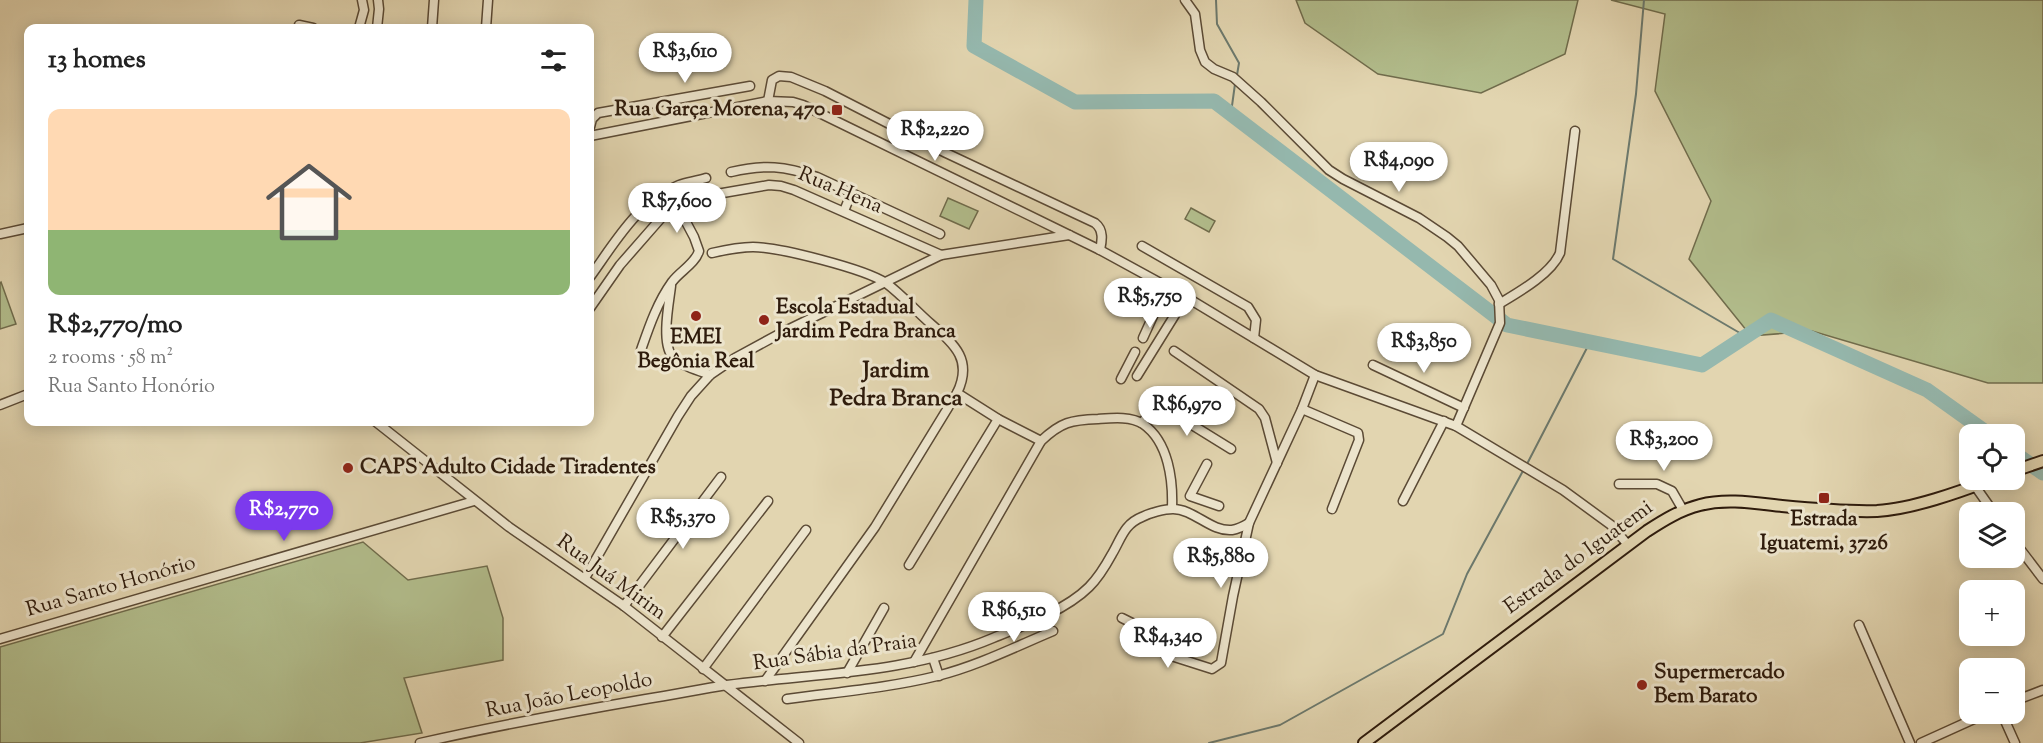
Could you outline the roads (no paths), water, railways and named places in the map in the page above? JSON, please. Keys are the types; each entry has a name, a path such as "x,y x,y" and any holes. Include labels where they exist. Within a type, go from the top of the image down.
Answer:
{"main road":[{"path":"2025,467 2043,460"},
{"name":"Estrada do Iguatemi","path":"1364,743 1628,544 1666,518 1683,510 1702,504 1731,501 1828,510 1879,511 1902,508 1962,490"}],"street":[{"path":"360,24 363,10 362,0"},
{"path":"377,24 378,0"},
{"path":"432,24 434,0"},
{"path":"486,24 488,0"},
{"path":"1185,0 1195,14 1200,50 1205,62 1214,69 1233,77 1329,170 1419,218 1447,237 1458,246 1491,285 1500,303 1500,323 1456,426"},
{"path":"768,101 772,80 779,76 801,80 946,153 1095,223 1101,230 1101,250"},
{"path":"594,117 598,113 750,86"},
{"path":"594,135 768,101 793,102 821,113 1101,250 1186,297 1315,375 1456,426 1563,490 1611,525 1628,544"},
{"path":"1500,303 1533,281 1556,261 1560,253 1575,131"},
{"path":"730,172 749,167 783,167 817,177 940,234"},
{"path":"594,271 632,219 657,198 669,190 706,178"},
{"name":"Rua Hena","path":"594,302 620,265 662,218 678,208 717,194 769,184 794,190 941,255"},
{"path":"641,351 651,321 672,282 698,255 698,247 669,190"},
{"path":"844,211 851,194"},
{"path":"0,234 24,229"},
{"path":"585,578 678,416 691,396 710,375 735,358 781,333 941,255 1070,235"},
{"path":"1142,246 1248,307 1256,320 1254,338"},
{"path":"712,253 741,247 772,249 828,261 885,282 954,346 964,367 963,381 957,393 875,527 765,681"},
{"path":"672,282 668,348 678,362 710,375"},
{"path":"1137,376 1186,297"},
{"path":"1143,338 1158,305"},
{"path":"1148,325 1163,333"},
{"path":"1174,351 1259,409 1265,418 1277,464"},
{"path":"1121,379 1133,356 1143,366"},
{"path":"1373,365 1464,408"},
{"path":"1122,618 1132,623 1165,654 1212,669 1221,663 1249,523 1302,409 1315,375"},
{"path":"957,393 998,419 1041,441"},
{"path":"0,405 24,396"},
{"path":"1142,423 1153,409 1168,410 1231,449"},
{"path":"1302,409 1359,435 1332,509"},
{"path":"915,662 1041,441 1053,429 1073,420 1114,417 1142,423 1160,445 1166,460 1173,490 1172,508 1193,514 1212,525 1227,530 1249,523"},
{"path":"909,565 998,419"},
{"path":"1403,501 1444,421"},
{"name":"Rua Juá Mirim","path":"381,426 474,501 525,539 624,606 799,743"},
{"path":"1190,496 1207,464"},
{"path":"624,606 721,477"},
{"path":"1619,484 1657,484 1672,491 1683,510"},
{"path":"1173,490 1219,506"},
{"name":"Rua Santo Honório","path":"0,639 474,501"},
{"path":"662,637 768,501"},
{"name":"Rua Sábia da Praia","path":"725,685 847,673 915,662 992,639 1063,606 1088,588 1104,567 1129,524 1142,517 1172,508"},
{"path":"703,669 806,530"},
{"path":"2025,555 2043,579"},
{"path":"847,673 884,608"},
{"path":"1859,625 1910,743"},
{"path":"787,699 939,676 1053,631"},
{"path":"933,658 939,676"},
{"name":"Rua João Leopoldo","path":"420,743 604,706 725,685"},
{"path":"2025,697 2043,690"},
{"path":"1921,743 1963,724"},
{"path":"2006,724 2015,743"}],"waterway":[{"path":"976,0 974,46 1075,102 1214,101 1507,325 1702,365 1771,320 1927,390 1975,424"},
{"path":"1216,0 1217,24 1239,63 1237,75"},
{"path":"1644,0 1636,94 1613,259 1745,336"},
{"path":"1231,113 1235,84"},
{"path":"1527,464 1590,342"},
{"path":"2025,461 2043,473"},
{"path":"1209,743 1280,725 1443,634 1467,574 1524,469"}],"place":[{"name":"Rua Garça Morena, 470","path":"837,110"},
{"name":"EMEI Begônia Real","path":"696,316"},
{"name":"Escola Estadual Jardim Pedra Branca","path":"764,320"},
{"name":"CAPS Adulto Cidade Tiradentes","path":"348,468"},
{"name":"Estrada Iguatemi, 3726","path":"1824,498"},
{"name":"Supermercado Bem Barato","path":"1642,685"}],"district":[{"name":"Jardim Pedra Branca","path":"896,385"}]}
